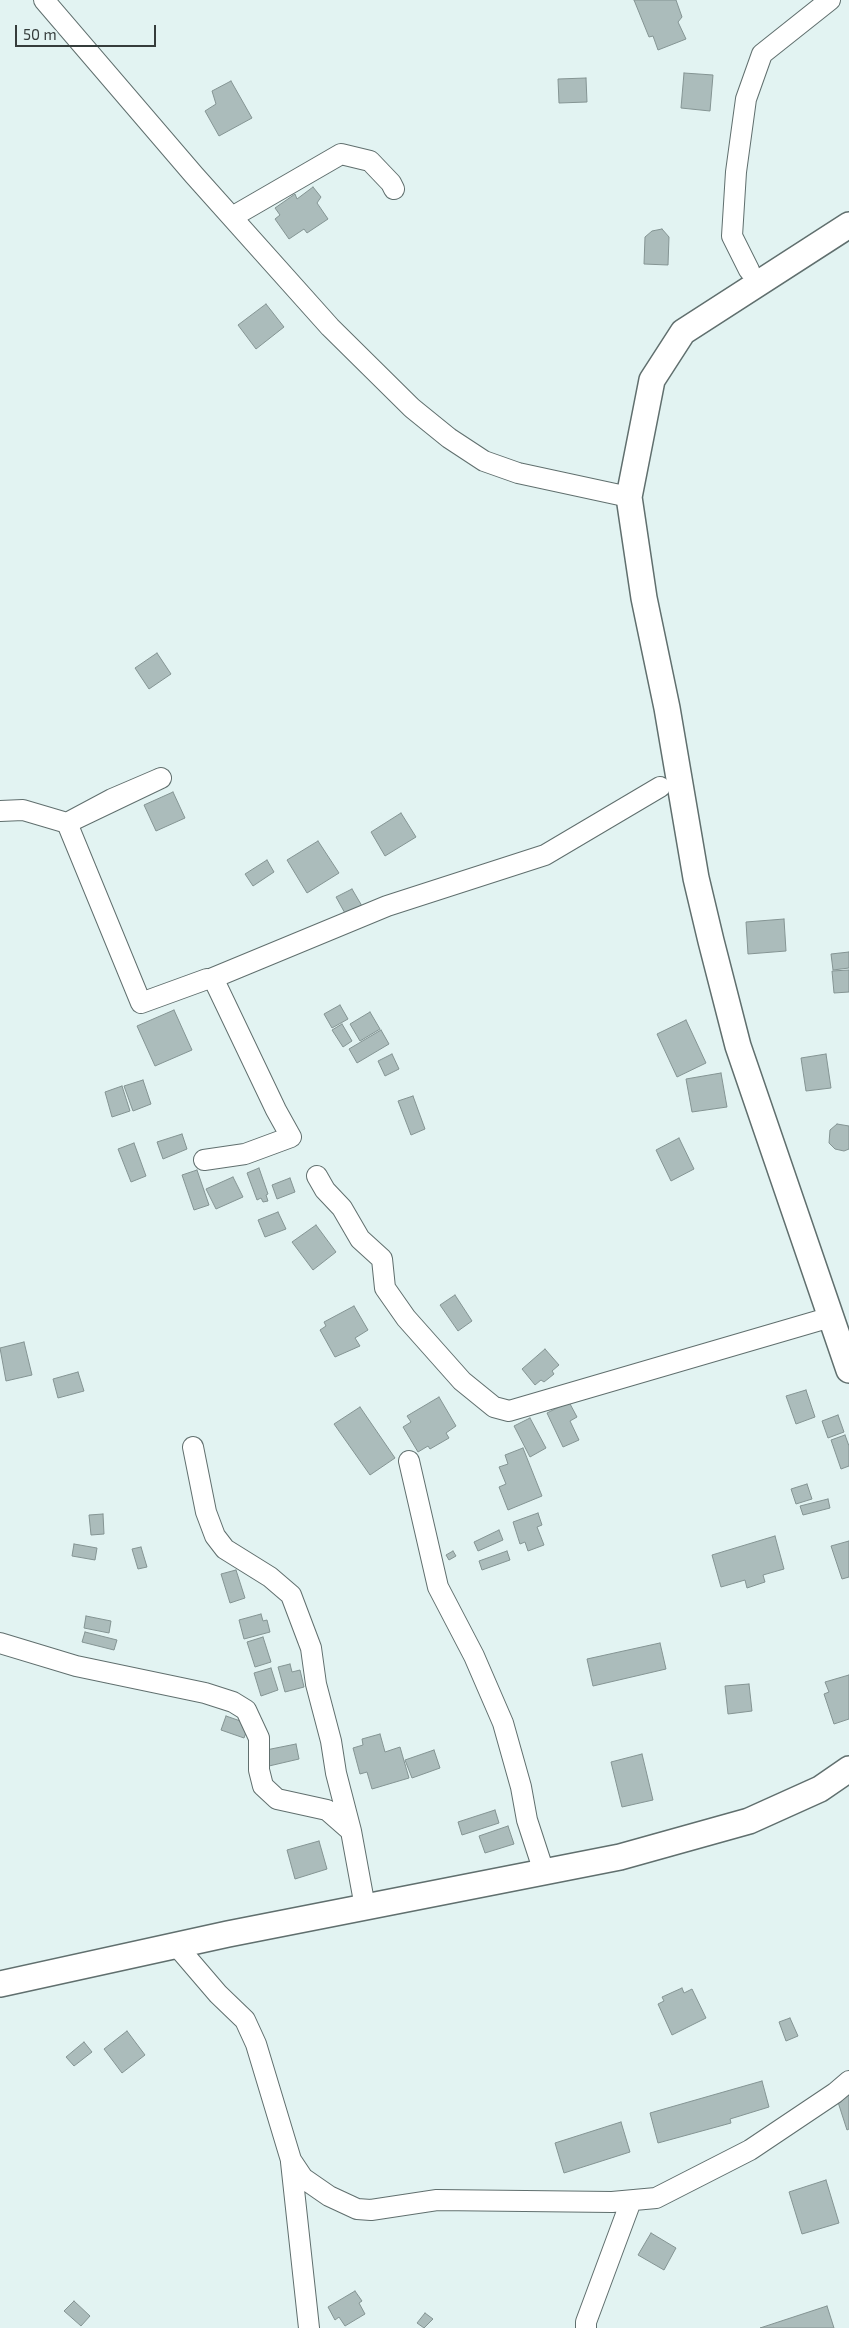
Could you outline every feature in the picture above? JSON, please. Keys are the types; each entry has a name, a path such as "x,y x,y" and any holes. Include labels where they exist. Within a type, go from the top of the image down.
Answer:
{"street":[{"path":"44,0 194,175 330,327 412,408 449,438 484,461 518,473 629,497"},
{"path":"749,270 732,236 736,172 746,99 762,54 830,0"},
{"path":"239,213 341,154 370,161 391,183 394,189"},
{"path":"849,224 683,332 652,380 629,497 644,598 667,708 696,878 711,942 738,1046 849,1370"},
{"path":"204,1160 245,1154 291,1137 276,1110 213,978 387,906 546,855 660,787"},
{"path":"0,810 23,810 66,823 141,1003 207,979"},
{"path":"318,1176 325,1190 342,1208 360,1239 382,1259 385,1288 406,1318 462,1381 494,1407 509,1411 831,1317"},
{"path":"193,1447 206,1512 215,1536 225,1549 270,1577 291,1595 311,1648 316,1684 351,1831 365,1907"},
{"path":"409,1462 438,1587 474,1656 503,1723 521,1786 527,1820 544,1872"},
{"path":"0,1643 76,1666 168,1684 233,1702 246,1710 260,1738 259,1770 263,1786 277,1799 328,1810 351,1831"},
{"path":"0,1984 176,1945 620,1857 749,1821 820,1789 849,1769"},
{"path":"176,1945 245,2020 256,2044 291,2160 309,2328"},
{"path":"291,2160 303,2178 329,2196 357,2209 371,2210 438,2200 631,2201 656,2198 750,2150 849,2081"},
{"path":"586,2328 586,2322 631,2201"}],"building":[{"path":"634,0 676,0 682,17 678,22 686,39 658,50 653,36 649,37"},
{"path":"684,73 713,75 710,111 681,108"},
{"path":"586,78 587,102 559,103 558,79"},
{"path":"231,81 252,118 219,136 205,111 216,104 212,91"},
{"path":"313,187 321,197 317,203 328,219 307,233 304,229 289,239 275,219 280,215 275,208 295,194 297,199"},
{"path":"662,229 669,237 668,265 644,264 645,237 652,231"},
{"path":"266,304 284,327 256,349 238,325"},
{"path":"157,653 171,674 149,689 135,668"},
{"path":"173,792 185,818 156,831 144,805"},
{"path":"401,813 416,837 385,856 371,832"},
{"path":"318,841 339,873 307,893 287,860"},
{"path":"267,860 274,872 253,886 245,874"},
{"path":"352,889 362,906 346,915 336,897"},
{"path":"784,919 786,951 748,954 746,922"},
{"path":"849,952 849,968 833,970 831,954"},
{"path":"849,970 849,992 834,993 832,971"},
{"path":"340,1005 348,1019 332,1028 324,1014"},
{"path":"174,1010 192,1050 155,1066 137,1026"},
{"path":"370,1012 380,1029 360,1041 350,1024"},
{"path":"686,1020 706,1063 677,1077 657,1034"},
{"path":"342,1024 352,1041 343,1047 332,1030"},
{"path":"381,1030 389,1044 357,1063 349,1049"},
{"path":"392,1054 399,1069 385,1076 378,1061"},
{"path":"826,1054 831,1088 806,1091 801,1058"},
{"path":"721,1073 727,1107 692,1112 686,1079"},
{"path":"143,1080 151,1104 133,1111 124,1086"},
{"path":"122,1086 130,1111 112,1117 105,1092"},
{"path":"413,1096 425,1129 411,1135 398,1101"},
{"path":"837,1124 849,1126 849,1149 844,1151 835,1149 829,1143 830,1130"},
{"path":"182,1134 187,1149 163,1159 157,1142"},
{"path":"679,1138 694,1169 671,1181 656,1150"},
{"path":"134,1143 146,1176 131,1182 118,1149"},
{"path":"259,1168 268,1194 266,1195 268,1201 263,1202 261,1198 257,1200 247,1173"},
{"path":"197,1170 209,1205 194,1210 182,1175"},
{"path":"233,1177 243,1197 216,1209 206,1189"},
{"path":"290,1178 295,1192 277,1199 272,1185"},
{"path":"278,1212 286,1229 265,1237 258,1220"},
{"path":"316,1225 336,1252 313,1270 292,1242"},
{"path":"455,1295 472,1321 458,1331 440,1305"},
{"path":"354,1306 368,1330 355,1338 360,1346 335,1357 320,1330 326,1326 324,1322"},
{"path":"24,1342 32,1375 6,1381 0,1348"},
{"path":"545,1349 559,1365 552,1371 554,1374 544,1382 541,1380 535,1385 522,1369"},
{"path":"78,1372 84,1391 58,1398 53,1379"},
{"path":"806,1390 815,1417 796,1424 786,1396"},
{"path":"439,1397 456,1426 446,1433 449,1438 430,1449 428,1446 418,1452 403,1427 411,1422 407,1416"},
{"path":"569,1402 577,1417 570,1421 579,1440 563,1447 547,1413"},
{"path":"360,1407 395,1458 370,1475 334,1424"},
{"path":"838,1415 844,1432 828,1438 822,1421"},
{"path":"530,1418 546,1448 530,1457 514,1426"},
{"path":"845,1435 849,1446 849,1466 841,1469 831,1440"},
{"path":"523,1448 542,1496 508,1510 499,1487 506,1484 499,1467 508,1464 505,1455"},
{"path":"807,1484 812,1499 796,1504 791,1489"},
{"path":"828,1499 830,1508 803,1515 800,1506"},
{"path":"538,1513 542,1525 537,1527 544,1545 528,1551 525,1542 520,1544 513,1522"},
{"path":"103,1514 104,1534 91,1535 89,1515"},
{"path":"499,1530 503,1540 478,1551 474,1542"},
{"path":"775,1536 784,1569 763,1575 765,1582 747,1588 745,1580 721,1587 712,1555"},
{"path":"849,1541 849,1577 842,1579 831,1546"},
{"path":"74,1544 97,1548 95,1560 72,1556"},
{"path":"141,1547 147,1567 138,1569 132,1549"},
{"path":"453,1551 456,1556 449,1560 446,1555"},
{"path":"507,1551 510,1560 482,1570 479,1561"},
{"path":"236,1570 245,1598 230,1603 221,1574"},
{"path":"261,1614 263,1621 267,1620 270,1632 244,1639 239,1620"},
{"path":"86,1616 111,1621 109,1633 84,1628"},
{"path":"85,1632 117,1640 114,1650 82,1642"},
{"path":"263,1637 271,1662 255,1667 247,1642"},
{"path":"660,1643 666,1669 593,1686 587,1659"},
{"path":"290,1664 292,1672 300,1670 304,1687 285,1692 278,1667"},
{"path":"271,1668 278,1690 261,1696 254,1673"},
{"path":"849,1675 849,1719 834,1724 824,1694 829,1692 825,1682"},
{"path":"749,1684 752,1711 728,1714 725,1686"},
{"path":"226,1716 249,1724 244,1738 221,1730"},
{"path":"380,1734 385,1752 400,1747 409,1778 372,1789 367,1772 360,1774 353,1748 363,1745 362,1739"},
{"path":"296,1744 299,1759 269,1766 266,1750"},
{"path":"434,1750 440,1768 412,1778 405,1760"},
{"path":"642,1754 653,1800 622,1807 611,1762"},
{"path":"495,1810 499,1823 462,1835 458,1822"},
{"path":"508,1826 514,1844 485,1853 479,1836"},
{"path":"319,1841 327,1869 295,1879 287,1850"},
{"path":"682,1988 684,1993 692,1989 706,2018 672,2035 658,2004 664,2001 662,1997"},
{"path":"790,2018 798,2036 786,2041 779,2022"},
{"path":"127,2031 145,2055 122,2073 104,2049"},
{"path":"84,2042 92,2052 74,2066 66,2057"},
{"path":"762,2081 769,2107 730,2119 731,2123 658,2143 650,2113"},
{"path":"849,2095 849,2129 847,2130 837,2099"},
{"path":"621,2122 630,2152 564,2173 555,2143"},
{"path":"826,2180 839,2223 802,2234 789,2192"},
{"path":"651,2233 676,2248 664,2270 638,2255"},
{"path":"355,2291 362,2301 359,2303 365,2314 345,2326 339,2317 335,2320 328,2307"},
{"path":"74,2301 90,2316 81,2326 64,2311"},
{"path":"827,2306 834,2328 760,2328"},
{"path":"425,2313 433,2319 424,2328 417,2323"}]}
